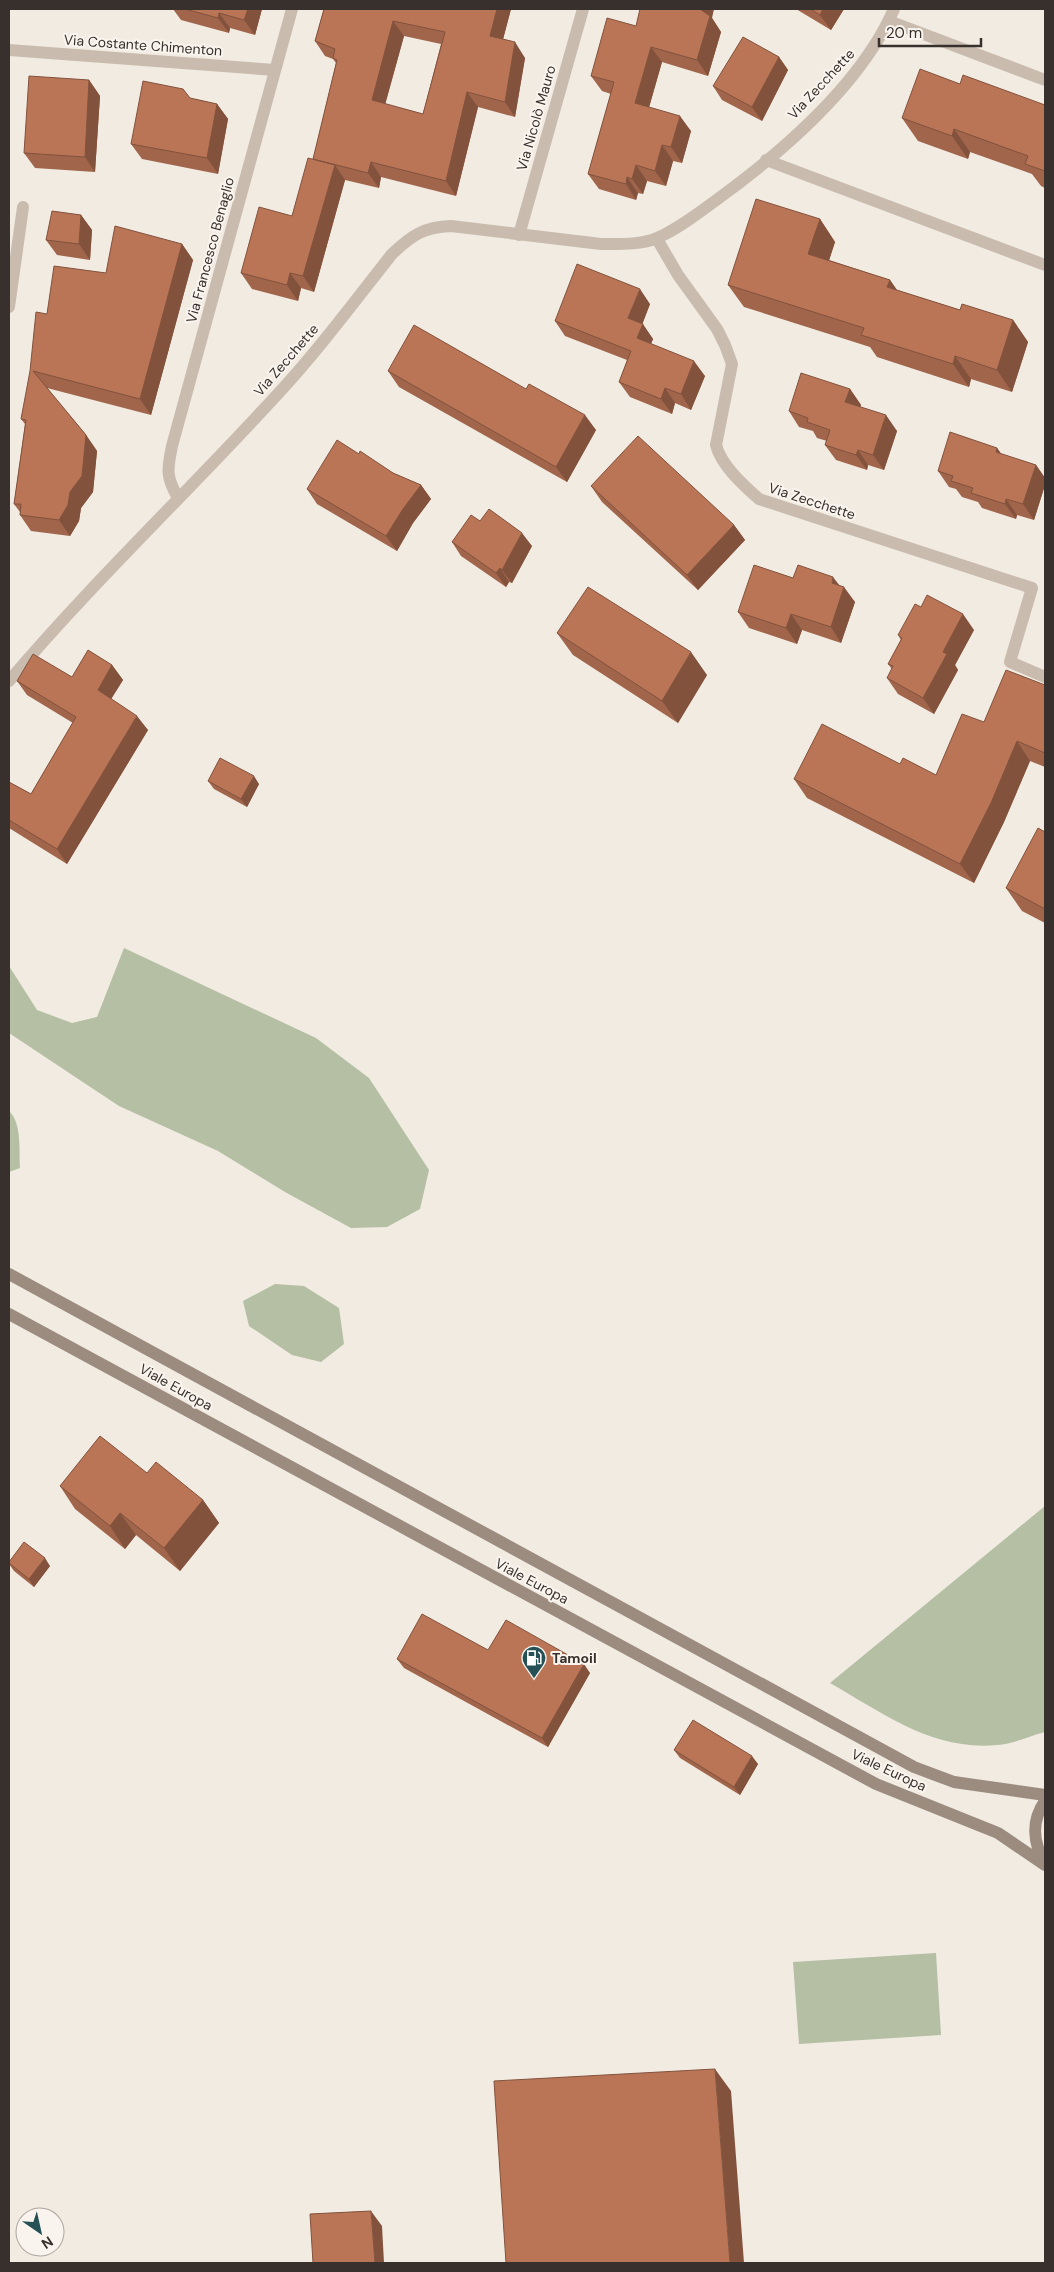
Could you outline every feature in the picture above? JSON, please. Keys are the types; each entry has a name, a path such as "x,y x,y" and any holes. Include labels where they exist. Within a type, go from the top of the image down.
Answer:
{"main road":[{"name":"Viale Europa","path":"9,1274 914,1766 954,1782 1045,1795"},
{"name":"Viale Europa","path":"9,1314 876,1784 998,1833 1045,1864"},
{"name":"Viale Europa","path":"1045,1801 1036,1822 1035,1838 1038,1852 1045,1864"}],"street":[{"name":"Via Francesco Benaglio","path":"178,498 169,481 168,473 172,446 292,9"},
{"name":"Via Nicolò Mauro","path":"519,234 583,9"},
{"name":"Via Zecchette","path":"9,681 99,579 276,396 315,351 392,254 405,242 417,233 434,226 451,226 601,244 626,244 657,239 694,216 766,160 838,92 859,68 889,21 894,9"},
{"path":"889,21 1045,80"},
{"name":"Via Costante Chimenton","path":"9,50 275,70"},
{"path":"766,160 1045,265"},
{"path":"9,307 24,206"},
{"name":"Via Zecchette","path":"657,239 678,275 716,329 725,345 732,364 716,445 718,454 748,490 759,500 1032,588 1010,662 1045,677"}],"green space":[{"path":"124,948 316,1038 369,1078 429,1170 420,1209 387,1227 351,1228 285,1192 218,1151 119,1106 9,1033 9,966 37,1010 72,1023 97,1017"},
{"path":"9,1111 18,1130 20,1168 9,1172"},
{"path":"275,1284 304,1286 339,1308 344,1344 321,1362 292,1355 249,1326 243,1301"},
{"path":"1045,1506 1045,1732 1015,1742 997,1745 973,1745 951,1742 909,1728 830,1683"},
{"path":"936,1953 941,2035 799,2044 793,1962"}],"building":[{"path":"185,9 248,9 244,20 219,13 218,18"},
{"path":"324,9 497,9 490,36 515,42 505,102 467,92 446,181 371,162 368,173 313,159 337,60 333,58 335,49 315,41","holes":["393,21 445,32 423,114 372,100"]},
{"path":"640,9 700,9 710,16 697,60 651,47 635,103 680,116 671,147 662,145 655,171 636,165 632,179 627,177 626,184 588,174 614,82 591,76 607,18 636,26"},
{"path":"810,9 823,9 820,15"},
{"path":"743,37 779,57 752,107 713,86"},
{"path":"920,69 960,84 963,75 1045,105 1045,171 1025,164 1028,156 954,129 952,136 902,118"},
{"path":"29,76 89,80 85,157 24,153"},
{"path":"143,81 183,89 190,98 217,104 207,158 131,144"},
{"path":"308,158 335,165 303,276 290,273 287,285 241,273 259,207 292,216"},
{"path":"756,199 820,219 808,254 890,280 887,287 960,310 962,304 1013,320 997,370 955,356 953,364 861,335 864,328 728,285"},
{"path":"52,211 81,215 79,244 46,240"},
{"path":"115,226 182,244 140,399 33,371 86,435 82,476 70,492 68,505 59,520 20,515 21,504 14,504 26,420 21,419 30,371 36,312 47,314 54,266 106,273"},
{"path":"577,264 640,289 628,318 643,324 637,338 694,361 681,394 665,388 661,399 619,382 631,351 555,321"},
{"path":"414,325 526,389 529,384 585,415 556,467 388,371"},
{"path":"801,373 850,389 845,402 886,415 873,455 858,450 856,455 825,445 830,430 807,422 808,418 789,411"},
{"path":"950,432 997,448 996,452 1036,465 1023,504 1006,499 1005,504 971,493 973,488 951,481 953,476 938,471"},
{"path":"638,436 734,525 687,575 591,486"},
{"path":"337,440 359,454 360,451 393,473 421,485 386,536 307,489"},
{"path":"489,509 522,533 502,570 500,568 496,573 452,542 471,515 480,521"},
{"path":"754,565 793,578 798,565 833,577 832,583 844,587 831,627 791,614 786,628 738,612"},
{"path":"588,587 691,652 662,701 557,633"},
{"path":"927,595 963,614 943,652 947,654 923,698 887,678 893,666 888,664 902,638 898,635 915,604 921,607"},
{"path":"88,650 112,665 98,690 137,716 57,849 9,820 9,782 31,794 76,717 17,681 33,654 72,677"},
{"path":"1006,670 1045,685 1045,753 1017,741 991,803 960,864 794,779 822,724 900,764 903,758 936,775 962,714 984,722"},
{"path":"220,758 254,776 241,799 208,781"},
{"path":"1038,828 1045,832 1045,909 1006,888"},
{"path":"100,1436 147,1473 156,1462 203,1500 164,1548 120,1513 110,1526 60,1486"},
{"path":"24,1542 45,1558 29,1579 9,1563"},
{"path":"422,1614 488,1650 506,1620 584,1664 542,1738 397,1659"},
{"path":"693,1720 752,1756 734,1787 674,1750"},
{"path":"715,2069 730,2263 506,2263 494,2081"},
{"path":"371,2211 375,2263 313,2263 310,2214"}],"place":[{"name":"Tamoil","path":"534,1679"}]}
